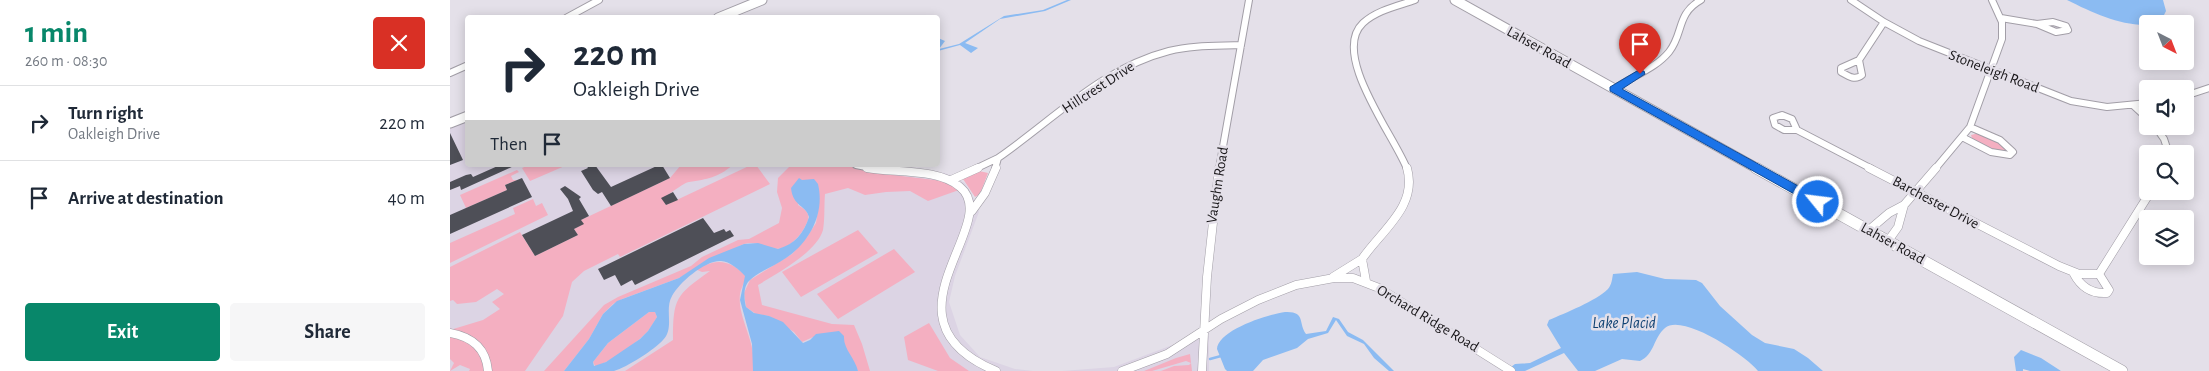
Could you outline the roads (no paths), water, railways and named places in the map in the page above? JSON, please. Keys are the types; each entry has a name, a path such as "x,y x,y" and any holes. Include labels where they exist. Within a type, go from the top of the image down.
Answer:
{"street":[{"path":"572,15 599,0"},
{"path":"725,15 762,0"},
{"name":"Vaughn Road","path":"1202,368 1212,217 1249,0"},
{"path":"1333,277 1362,259 1410,194 1411,180 1390,136 1367,97 1354,38 1357,31 1368,20 1414,0"},
{"name":"Lahser Road","path":"1455,0 2122,371"},
{"path":"1614,89 1660,62 1675,44 1681,18 1687,10 1702,0"},
{"name":"Stoneleigh Road","path":"1851,0 1884,22 1919,41 2071,100 2107,107 2139,105"},
{"path":"1888,241 1898,227 1904,205 1970,127 2002,39 2001,18 1992,0"},
{"path":"2001,18 2037,24"},
{"path":"1859,60 1884,22"},
{"name":"Hillcrest Drive","path":"951,180 998,158 1075,100 1134,63 1179,49 1241,45"},
{"path":"450,72 465,66"},
{"path":"2194,93 2209,88"},
{"path":"2134,106 2139,111"},
{"path":"451,121 465,117"},
{"path":"1962,137 1997,154 2004,156 2012,152 2002,142 1970,127"},
{"name":"Barchester Drive","path":"1798,130 2074,274 2088,276 2099,274 2109,290 2107,293 2090,291 2082,286 2074,274"},
{"path":"996,371 974,361 957,347 948,334 941,310 945,278 970,220 972,211 980,202 994,172 998,158"},
{"path":"864,167 876,170 931,175 951,180 966,193 972,211"},
{"path":"2099,274 2145,200"},
{"path":"1869,230 1889,213 1904,205"},
{"path":"1362,259 1366,281"},
{"name":"Orchard Ridge Road","path":"1122,371 1157,358 1190,341 1225,316 1274,294 1333,277 1366,281 1395,296 1443,329 1480,349 1508,369"},
{"path":"450,333 466,337 480,347 488,360 488,371"}],"water":[{"path":"1071,0 1045,11 1000,19 965,43 978,48 971,53 960,45 940,50 940,49 959,44 1004,16 1043,10"},
{"path":"2067,0 2163,0 2166,11 2164,15 2139,15 2139,24 2125,23 2090,11"},
{"path":"940,39 945,41 940,48"},
{"path":"799,178 802,180 814,179 818,184 819,206 814,226 795,251 749,281 744,297 746,307 754,313 769,316 783,322 803,343 810,340 816,334 839,331 844,336 845,345 858,371 753,371 752,344 740,300 745,276 737,268 720,261 700,269 686,279 675,291 670,301 667,335 647,353 614,371 564,371 589,339 603,314 617,301 679,278 709,258 744,244 758,243 778,249 794,241 801,233 809,217 794,199 791,188","holes":["649,312 655,312 657,317 640,339 606,362 594,366 593,362 608,343"]},
{"name":"Lake Placid","path":"1637,272 1665,279 1696,280 1702,283 1720,306 1752,335 1765,343 1794,349 1823,371 1758,371 1741,356 1714,338 1685,326 1674,325 1665,328 1661,332 1649,354 1640,361 1622,359 1595,371 1578,371 1564,353 1525,371 1506,371 1515,364 1530,363 1561,348 1547,325 1549,320 1603,293 1612,282 1613,274"},
{"path":"1285,312 1296,313 1299,316 1306,334 1326,331 1333,317 1339,319 1348,332 1363,340 1394,371 1389,371 1374,358 1364,344 1347,336 1336,320 1328,333 1308,339 1297,348 1263,360 1253,371 1227,371 1225,369 1217,349 1226,335 1245,324"},
{"path":"2021,350 2041,358 2061,371 2030,371 2023,369 2023,371 2016,371 2014,357"}],"waterway":[{"path":"1210,359 1221,356"}]}
